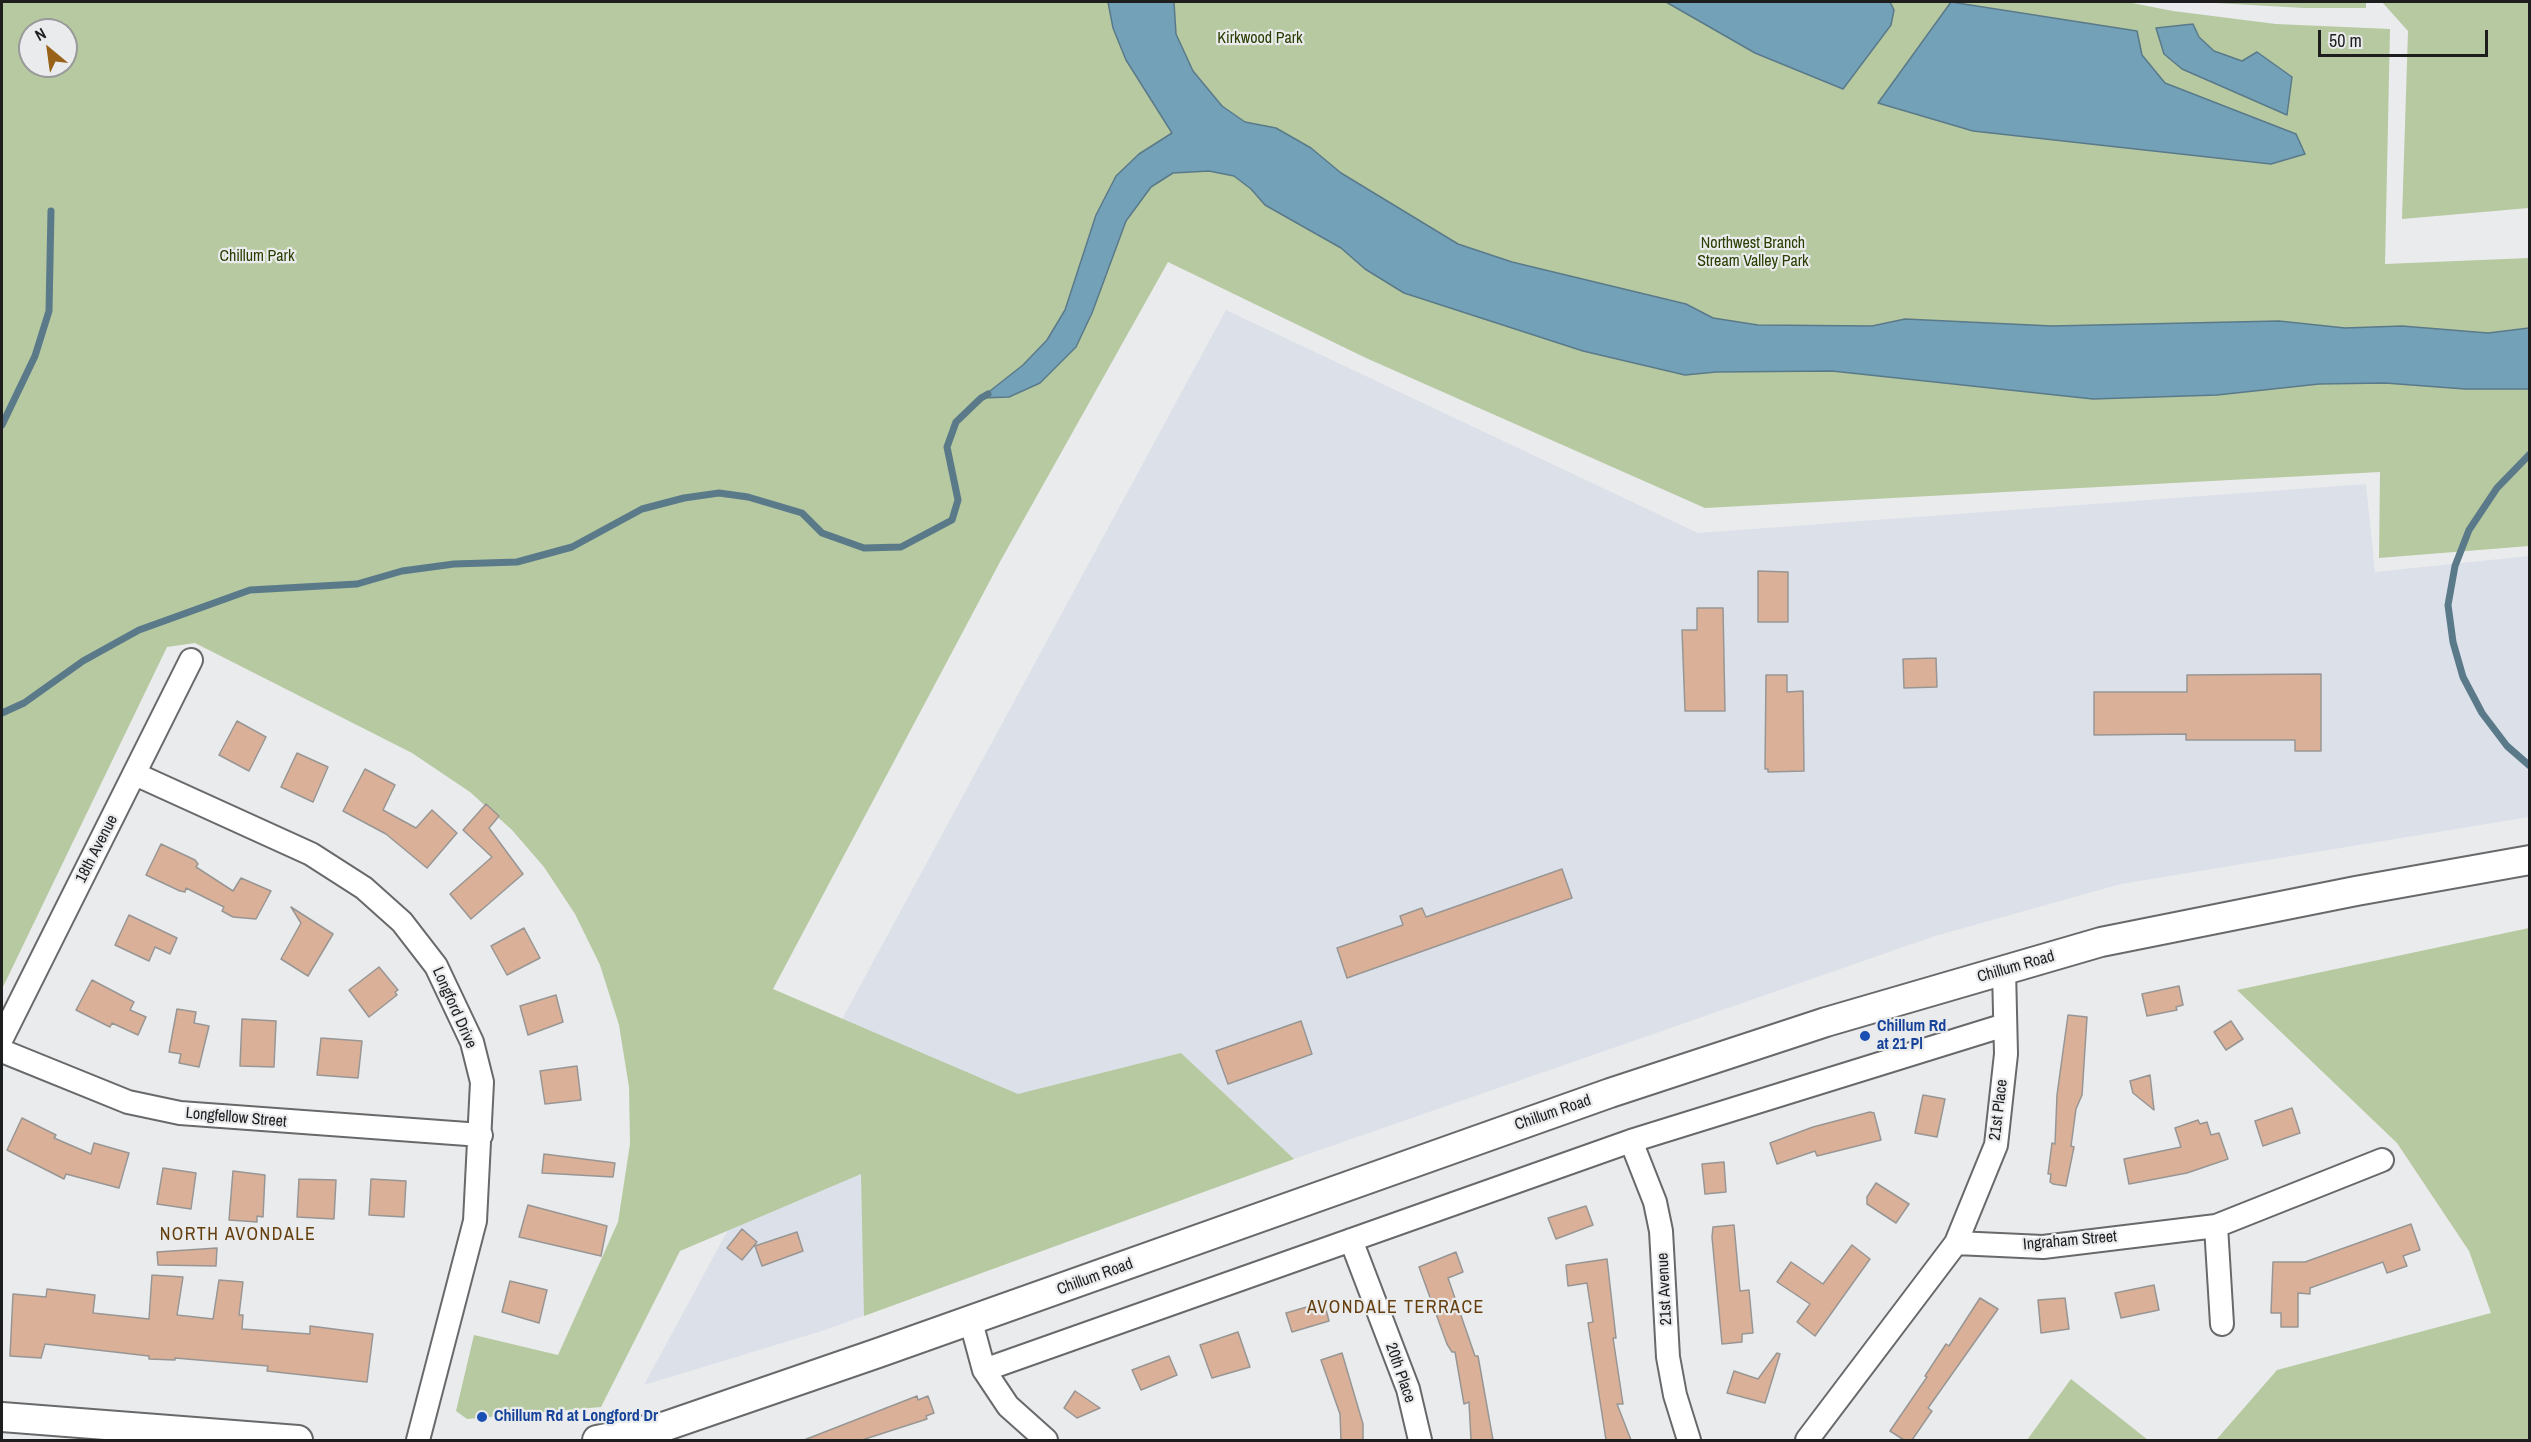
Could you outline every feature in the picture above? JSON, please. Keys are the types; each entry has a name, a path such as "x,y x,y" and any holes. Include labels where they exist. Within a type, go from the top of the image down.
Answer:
{"main road":[{"name":"Chillum Road","path":"597,1440 647,1436 1610,1093 1826,1022 2101,942 2349,892 2529,860"},
{"path":"2,1418 298,1440"}],"street":[{"name":"18th Avenue","path":"2,1038 191,660"},
{"name":"Longford Drive","path":"135,774 311,854 364,888 402,922 436,966 472,1042 482,1082 475,1221 418,1440"},
{"name":"21st Place","path":"1956,1243 1996,1145 2006,1054 2004,970"},
{"path":"984,1370 1630,1141 2005,1025"},
{"name":"Longfellow Street","path":"2,1051 128,1102 180,1113 481,1135"},
{"name":"21st Avenue","path":"1630,1141 1655,1202 1661,1231 1668,1357 1675,1395 1689,1440"},
{"name":"Ingraham Street","path":"1956,1243 2043,1247 2216,1226 2382,1160"},
{"path":"2216,1226 2222,1324"},
{"name":"20th Place","path":"1351,1240 1408,1389 1420,1440"},
{"path":"1807,1440 1956,1243"},
{"path":"971,1322 984,1370 1008,1406 1046,1440"}],"shaded area":[{"path":"1226,310 1698,533 2366,484 2375,572 2529,556 2529,817 2121,884 1935,936 1294,1159 825,1330 644,1385"}],"green space":[{"name":"Northwest Branch Stream Valley Park","path":"2,2 2127,2 2173,11 2276,24 2390,29 2385,264 2529,258 2529,546 2379,558 2380,472 1705,508 1366,358 1168,262 1001,560 773,989 1018,1094 1181,1053 1294,1159 864,1316 861,1174 680,1251 601,1407 467,1419 456,1411 474,1335 558,1355 618,1222 630,1144 629,1087 619,1025 600,965 575,914 544,867 512,830 470,792 412,753 195,643 167,647 2,989"},
{"path":"2198,2 2366,2 2366,8 2304,8"},
{"path":"2382,2 2529,2 2529,208 2402,219 2408,31"},
{"path":"2529,928 2529,1440 2216,1440 2277,1370 2491,1313 2469,1251 2397,1143 2237,990"},
{"path":"2071,1379 2148,1440 2027,1440"}],"water":[{"path":"1108,2 1174,2 1176,34 1193,71 1222,106 1245,122 1276,128 1311,148 1341,173 1458,244 1512,262 1686,304 1713,318 1758,325 1872,326 1905,319 2052,326 2279,321 2345,328 2402,326 2488,333 2529,328 2529,389 2465,389 2385,383 2319,384 2217,395 2093,399 1832,371 1716,372 1685,375 1583,351 1404,293 1365,269 1341,248 1265,205 1251,189 1234,176 1209,171 1173,173 1151,187 1126,221 1092,313 1076,347 1040,383 1009,397 981,398 1023,365 1047,340 1065,310 1096,215 1116,176 1139,154 1172,133 1126,60 1113,28"},
{"path":"1666,2 1890,2 1894,10 1891,25 1843,89 1755,53"},
{"path":"1951,2 2137,31 2142,55 2165,83 2296,134 2305,154 2271,164 1973,131 1878,103"},
{"path":"2193,24 2199,37 2214,51 2242,61 2257,52 2292,77 2287,115 2182,69 2164,54 2156,28"}],"building":[{"path":"1758,571 1788,572 1788,622 1758,622"},
{"path":"1697,608 1723,608 1725,711 1685,711 1682,630 1697,630"},
{"path":"1936,658 1937,687 1904,688 1903,659"},
{"path":"2321,674 2321,751 2295,751 2295,740 2186,740 2186,734 2094,735 2094,692 2187,692 2187,675"},
{"path":"1766,675 1787,675 1787,692 1803,691 1804,771 1768,772 1768,769 1765,769"},
{"path":"237,721 266,737 249,771 219,755"},
{"path":"297,753 328,767 313,802 281,787"},
{"path":"365,769 395,785 383,810 416,828 432,810 457,833 427,868 386,834 343,811"},
{"path":"486,804 499,816 489,828 523,874 471,919 450,894 492,857 463,830"},
{"path":"161,844 195,860 198,864 196,867 233,891 241,878 271,891 256,919 233,917 222,911 224,907 186,888 185,892 180,891 146,875"},
{"path":"1562,869 1572,898 1347,978 1337,948 1403,925 1400,916 1422,908 1426,917"},
{"path":"291,907 333,934 308,976 281,959 301,923"},
{"path":"129,915 177,938 170,954 155,947 149,961 115,945"},
{"path":"524,928 540,958 507,975 491,946"},
{"path":"379,967 398,990 395,992 397,995 369,1017 349,990"},
{"path":"92,980 134,1002 130,1010 146,1017 138,1035 112,1023 110,1027 76,1010"},
{"path":"2179,986 2183,1005 2176,1007 2177,1010 2147,1016 2142,994"},
{"path":"556,995 563,1022 528,1035 520,1006"},
{"path":"177,1009 196,1012 194,1023 209,1026 199,1067 179,1063 181,1054 169,1052"},
{"path":"2068,1015 2087,1017 2082,1095 2076,1109 2071,1146 2074,1147 2066,1186 2050,1182 2051,1174 2048,1174 2052,1143 2055,1144 2057,1095"},
{"path":"242,1019 276,1021 274,1067 240,1066"},
{"path":"1301,1021 1312,1054 1228,1084 1216,1051"},
{"path":"2231,1021 2243,1039 2226,1050 2214,1032"},
{"path":"321,1038 362,1041 358,1078 317,1075"},
{"path":"577,1066 581,1100 545,1104 540,1071"},
{"path":"2150,1075 2154,1110 2133,1093 2130,1081"},
{"path":"1923,1095 1945,1099 1937,1137 1915,1133"},
{"path":"2292,1108 2300,1133 2263,1146 2255,1121"},
{"path":"1870,1112 1874,1113 1881,1140 1817,1156 1815,1151 1777,1164 1770,1143 1813,1127"},
{"path":"22,1118 56,1135 54,1138 91,1154 94,1143 129,1153 119,1188 66,1174 64,1179 7,1150"},
{"path":"2198,1120 2200,1124 2207,1122 2211,1135 2219,1133 2228,1159 2187,1173 2129,1184 2124,1159 2181,1147 2175,1128"},
{"path":"544,1154 615,1163 613,1177 542,1173"},
{"path":"1724,1162 1726,1192 1705,1194 1702,1164"},
{"path":"163,1168 196,1173 191,1209 157,1204"},
{"path":"233,1171 265,1175 263,1217 257,1216 257,1222 229,1220"},
{"path":"299,1179 336,1180 334,1219 297,1217"},
{"path":"371,1179 406,1181 404,1217 369,1215"},
{"path":"1876,1183 1909,1204 1896,1223 1867,1204 1867,1197"},
{"path":"528,1205 607,1226 601,1256 519,1237"},
{"path":"1586,1206 1593,1225 1556,1239 1548,1218"},
{"path":"2411,1224 2420,1250 2403,1256 2407,1266 2387,1273 2383,1262 2310,1288 2310,1294 2298,1293 2298,1327 2281,1327 2281,1313 2271,1313 2273,1262 2305,1262"},
{"path":"1734,1225 1740,1291 1749,1290 1753,1333 1742,1334 1742,1342 1722,1344 1713,1227"},
{"path":"742,1229 757,1242 742,1260 727,1248"},
{"path":"797,1232 803,1251 762,1266 755,1246"},
{"path":"1852,1245 1870,1259 1815,1336 1797,1322 1810,1304 1777,1282 1791,1262 1823,1284"},
{"path":"217,1248 216,1266 158,1265 157,1252"},
{"path":"1456,1252 1463,1272 1448,1278 1475,1356 1478,1356 1493,1440 1471,1440 1469,1402 1464,1404 1455,1352 1452,1352 1447,1344 1419,1267"},
{"path":"1607,1259 1616,1338 1613,1338 1623,1404 1617,1404 1631,1440 1606,1440 1588,1323 1593,1322 1587,1283 1568,1286 1566,1265"},
{"path":"152,1275 183,1277 177,1315 213,1319 219,1280 243,1282 239,1315 243,1315 242,1329 310,1334 310,1326 373,1334 367,1382 267,1371 268,1366 175,1358 175,1360 149,1359 149,1356 45,1344 41,1358 10,1356 13,1294 46,1297 47,1289 95,1295 93,1313 149,1319"},
{"path":"510,1281 547,1290 539,1323 502,1312"},
{"path":"2154,1285 2159,1310 2121,1318 2115,1293"},
{"path":"1980,1298 1998,1309 1928,1408 1932,1411 1912,1440 1904,1440 1890,1431 1927,1377 1925,1376 1946,1344 1949,1346"},
{"path":"2065,1298 2069,1329 2041,1333 2038,1300"},
{"path":"1324,1302 1329,1321 1292,1332 1286,1313"},
{"path":"1238,1332 1250,1367 1212,1378 1200,1345"},
{"path":"1342,1353 1363,1424 1363,1440 1341,1440 1340,1414 1321,1360"},
{"path":"1777,1353 1780,1354 1765,1403 1727,1393 1734,1371 1758,1379"},
{"path":"1169,1356 1177,1375 1141,1390 1132,1370"},
{"path":"1075,1391 1100,1408 1077,1418 1064,1408"},
{"path":"917,1396 918,1400 928,1396 934,1413 926,1416 927,1419 862,1440 804,1440"}],"waterway":[{"path":"2,425 35,356 49,311 51,211"},
{"path":"2,713 24,703 83,661 139,630 250,590 357,584 402,571 454,564 517,562 572,547 642,509 684,498 719,493 748,497 802,513 822,533 864,548 901,547 952,520 958,500 947,447 956,422 988,394"},
{"path":"2530,454 2497,488 2469,530 2455,566 2448,605 2453,642 2463,677 2482,713 2507,746 2530,766"}],"place":[{"name":"Chillum Rd at 21 Pl","path":"1865,1036"},
{"name":"Chillum Rd at Longford Dr","path":"482,1417"}],"district":[{"name":"NORTH AVONDALE","path":"238,1235"},
{"name":"AVONDALE TERRACE","path":"1396,1308"}],"park label":[{"name":"Kirkwood Park","path":"1260,39"},
{"name":"Chillum Park","path":"257,257"}]}
